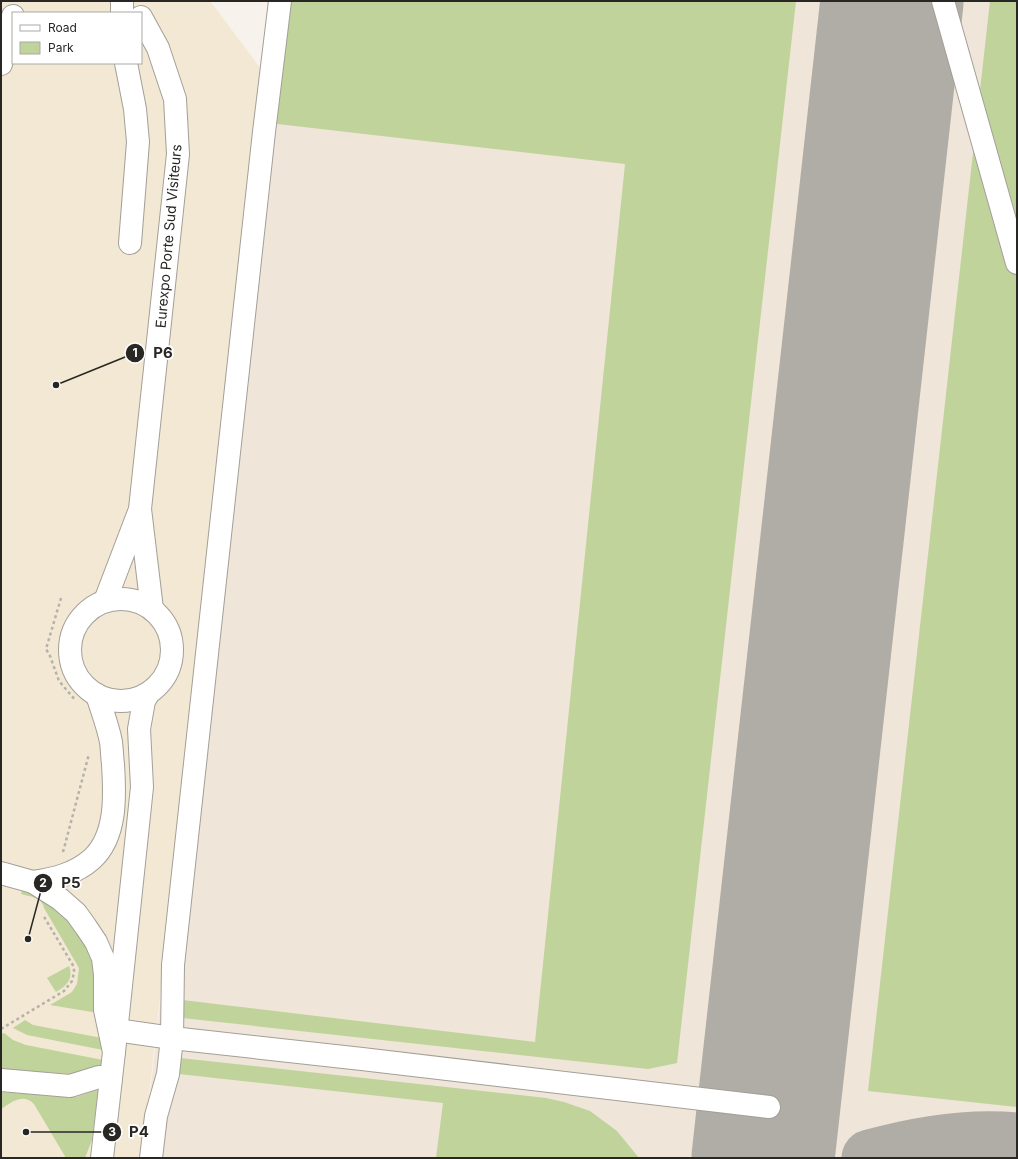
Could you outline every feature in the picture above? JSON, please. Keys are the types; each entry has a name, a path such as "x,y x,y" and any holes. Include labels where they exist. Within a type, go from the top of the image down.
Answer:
{"street":[{"path":"14,12 17,1"},
{"path":"122,1 122,12"},
{"path":"132,1 138,12"},
{"path":"151,1158 156,1116 168,1074 172,1038 173,965 264,132 280,1"},
{"path":"943,1 1017,263"},
{"name":"Eurexpo Porte Sud Visiteurs","path":"142,19 158,48 175,99 178,154 140,509 152,609"},
{"path":"1,64 12,20"},
{"path":"126,64 135,109 138,142 130,243"},
{"name":"Eurexpo Porte Sud Visiteurs","path":"105,601 140,509"},
{"path":"33,882 57,878 80,868 92,859 107,836 112,819 114,785 111,743 89,701 83,685 74,670 70,653 72,636 79,621 90,609 105,601 121,598 137,601 152,609 163,621 171,636 172,652 169,668 161,682 148,694 144,701 139,729 142,787 102,1152"},
{"path":"89,701 131,700 148,694"},
{"path":"1,873 33,882 60,899 76,913 96,942 103,958 105,976 105,1010 114,1052"},
{"path":"116,1030 172,1038 362,1058 769,1107"},
{"path":"1,1080 70,1086 99,1077 111,1078"}],"path":[{"path":"62,598 46,649 59,681 89,701"},
{"path":"61,858 90,751"},
{"path":"1,1029 64,991 72,981 74,967 40,910"}],"shaded area":[{"path":"1,1 210,1 264,73 142,1158 1,1158"},
{"path":"272,1 1017,1 1017,1158 143,1158"}],"green space":[{"path":"285,1 796,1 677,1063 648,1069 182,1018 182,1000 535,1042 625,164 269,123"},
{"path":"990,1 1017,1 1017,1107 868,1091"},
{"path":"22,891 38,896 62,910 95,958 98,1013 50,1005 72,992 77,984 79,968 43,904 36,898 21,894"},
{"path":"69,966 70,978 68,982 56,992 47,978"},
{"path":"25,1020 33,1025 102,1038 103,1050 27,1035 13,1028"},
{"path":"4,1033 13,1040 26,1045 103,1060 102,1066 71,1074 1,1069 1,1034"},
{"path":"180,1058 546,1098 564,1102 590,1111 617,1131 639,1158 436,1158 443,1103 179,1074"},
{"path":"98,1090 92,1140 85,1158 66,1158 34,1104 30,1101 26,1099 18,1100 1,1109 1,1092 76,1097"}],"taxiway":[{"path":"870,1158 906,1149 943,1143 980,1140 1017,1141"}],"runway":[{"path":"763,1158 892,1"}],"place":[{"name":"P6","path":"56,385"},
{"name":"P5","path":"28,939"},
{"name":"P4","path":"26,1132"}]}
